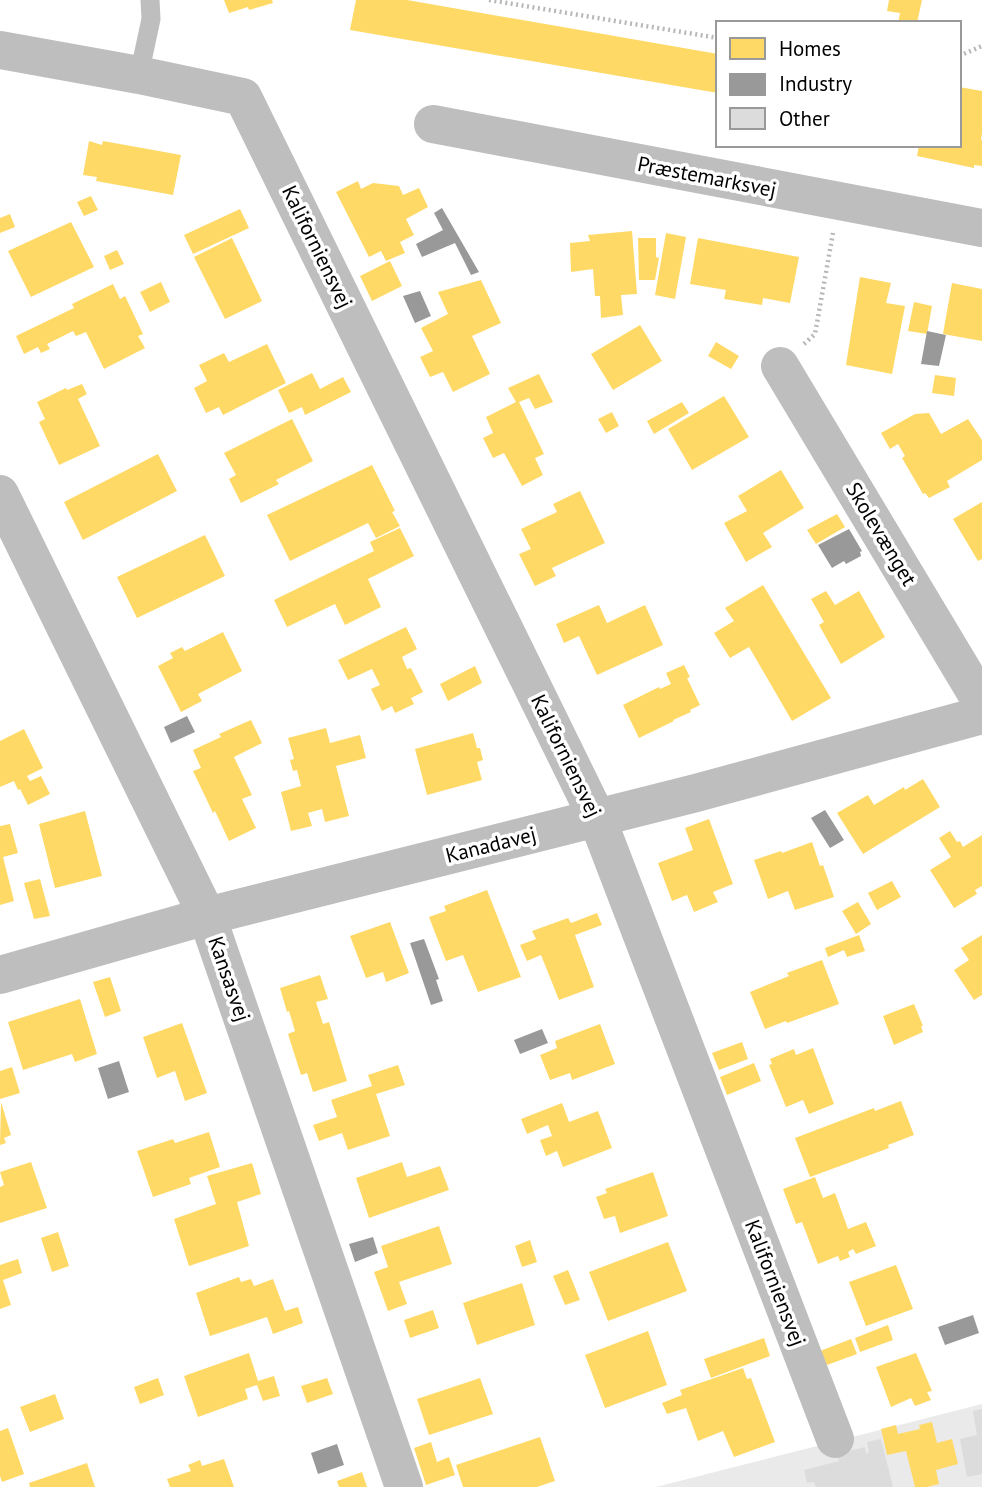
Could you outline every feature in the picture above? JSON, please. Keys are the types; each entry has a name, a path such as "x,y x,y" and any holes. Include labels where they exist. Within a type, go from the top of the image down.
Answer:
{"street":[{"path":"0,50 139,75"},
{"name":"Kaliforniensvej","path":"139,75 243,97 597,818 835,1439"},
{"name":"Præstemarksvej","path":"433,124 982,228"},
{"name":"Skolevænget","path":"780,366 982,703"},
{"name":"Kansasvej","path":"0,494 208,916 404,1487"},
{"name":"Kanadavej","path":"0,975 208,916 696,793 982,715"}],"lane":[{"path":"139,75 151,19 150,0"}],"path":[{"path":"489,0 716,38"},
{"path":"961,55 982,46"},
{"path":"780,366 815,334 838,202"}],"shaded area":[{"path":"982,1404 982,1487 656,1487"}],"building: Homes":[{"path":"224,0 272,0 273,3 229,13"},
{"path":"356,0 407,0 716,54 716,93 350,30"},
{"path":"889,0 922,0 917,21 898,21 900,13 887,11"},
{"path":"961,87 982,91 982,166 974,165 974,168 917,156 919,147 961,147"},
{"path":"89,141 102,145 103,141 181,155 173,195 96,181 97,177 83,175"},
{"path":"358,181 361,189 373,183 399,186 403,195 419,188 428,207 406,219 414,235 400,242 405,253 386,261 381,251 369,257 336,192"},
{"path":"91,196 98,210 84,216 77,202"},
{"path":"240,209 249,228 193,254 184,235"},
{"path":"10,214 15,227 0,233 0,218"},
{"path":"71,222 94,267 31,297 8,251"},
{"path":"632,231 637,294 621,295 623,315 601,318 600,296 595,296 593,269 571,272 570,243 590,241 588,235"},
{"path":"666,233 686,237 675,299 655,295"},
{"path":"232,238 262,301 225,319 194,257"},
{"path":"638,238 656,238 656,257 659,258 655,280 639,280"},
{"path":"698,238 799,257 790,303 763,298 762,305 724,299 726,290 690,284"},
{"path":"117,250 124,264 110,270 104,256"},
{"path":"390,261 402,286 372,301 360,276"},
{"path":"860,277 891,283 886,303 905,306 892,374 846,365"},
{"path":"481,280 501,323 472,336 490,374 453,392 443,372 430,377 420,357 433,351 421,328 448,314 438,292"},
{"path":"161,282 170,302 150,312 140,292"},
{"path":"952,283 982,289 982,341 943,334"},
{"path":"113,284 120,299 125,296 143,334 138,336 145,348 104,369 86,332 76,336 73,331 47,344 50,349 41,353 38,347 24,354 16,336 74,308 72,304"},
{"path":"914,302 932,306 927,334 908,331"},
{"path":"640,325 662,361 613,390 591,354"},
{"path":"716,342 739,356 731,369 708,356"},
{"path":"267,344 286,383 223,415 219,407 206,413 194,388 207,381 199,365 224,353 229,362"},
{"path":"312,373 320,389 343,377 351,392 305,415 302,407 289,413 278,390"},
{"path":"539,374 553,402 535,409 529,398 519,402 544,454 535,458 543,475 522,486 504,453 493,458 483,438 493,433 486,417 516,402 508,388"},
{"path":"935,375 956,378 954,396 932,393"},
{"path":"82,384 87,394 78,399 100,446 59,465 39,422 45,419 37,402 66,388 67,390"},
{"path":"724,396 749,437 692,470 668,429"},
{"path":"682,402 689,413 654,434 647,421"},
{"path":"612,412 619,426 606,433 598,419"},
{"path":"929,413 941,434 968,419 982,440 982,460 947,481 950,487 929,498 923,494 902,458 905,456 898,444 890,449 881,433 915,414"},
{"path":"292,419 313,461 276,480 279,484 241,503 229,479 236,475 224,453"},
{"path":"158,454 177,491 83,540 64,502"},
{"path":"372,465 400,526 376,538 368,523 290,561 267,515"},
{"path":"781,470 804,508 763,533 772,547 746,562 724,523 747,511 738,496"},
{"path":"580,491 605,543 552,568 556,576 535,586 519,554 531,549 521,529 557,512 553,504"},
{"path":"982,502 982,559 978,561 953,519"},
{"path":"837,514 845,527 816,544 807,530"},
{"path":"400,528 414,556 368,579 381,607 345,625 335,604 287,627 274,600 374,551 370,542"},
{"path":"205,535 225,576 137,618 117,577"},
{"path":"763,585 831,698 792,721 749,647 730,658 714,633 734,621 725,608"},
{"path":"826,591 835,605 859,591 885,637 841,664 819,625 824,622 811,599"},
{"path":"599,605 607,623 645,605 663,645 597,675 579,636 564,643 556,624"},
{"path":"406,627 417,649 402,657 423,692 411,698 414,704 395,713 392,706 382,711 371,689 380,685 372,669 348,680 338,660"},
{"path":"223,632 242,671 198,694 202,701 181,712 158,666 173,658 170,653 182,647 185,651"},
{"path":"684,665 700,705 639,738 623,705 671,684 666,673"},
{"path":"475,666 482,683 448,701 440,684"},
{"path":"251,720 262,743 234,757 252,795 242,799 256,828 229,841 193,771 201,768 193,750 221,737 219,734"},
{"path":"326,728 330,743 360,735 366,758 336,766 349,816 325,822 322,809 308,813 312,826 291,831 281,792 301,786 297,770 293,771 290,760 294,759 288,738"},
{"path":"24,729 43,768 27,776 30,781 41,776 50,794 28,805 14,781 0,787 0,741"},
{"path":"473,733 483,760 477,762 482,780 427,795 415,749"},
{"path":"923,779 940,807 863,854 837,813 868,795 874,805"},
{"path":"85,811 102,876 55,888 39,824"},
{"path":"709,819 733,884 713,892 718,902 694,912 687,895 672,901 658,863 693,850 685,828"},
{"path":"10,824 18,853 3,857 14,901 0,905 0,826"},
{"path":"950,831 963,847 982,835 982,886 975,890 977,894 954,908 930,870 951,857 939,838"},
{"path":"812,842 834,897 795,910 788,891 768,899 754,860"},
{"path":"40,879 50,916 34,919 24,883"},
{"path":"892,881 901,897 877,910 868,893"},
{"path":"487,890 521,977 478,992 463,955 446,961 429,917 446,911 444,906"},
{"path":"858,902 871,924 856,934 842,911"},
{"path":"597,913 602,925 575,935 594,987 559,1000 541,955 527,961 520,945 536,939 532,931 568,918 571,923"},
{"path":"390,922 409,973 386,982 383,972 366,978 350,936"},
{"path":"859,935 865,951 847,957 844,950 828,957 825,948"},
{"path":"982,935 982,995 974,1000 954,970 969,960 961,948"},
{"path":"822,960 839,1004 765,1029 750,992 789,976 787,973"},
{"path":"320,975 328,999 316,1002 323,1024 329,1022 347,1081 313,1092 307,1073 301,1075 288,1034 295,1031 280,988"},
{"path":"110,977 121,1011 105,1017 93,982"},
{"path":"80,999 97,1054 75,1062 72,1054 23,1070 8,1022"},
{"path":"914,1004 923,1032 894,1045 883,1016"},
{"path":"182,1023 207,1093 185,1101 175,1071 157,1078 143,1037"},
{"path":"600,1024 615,1064 572,1080 570,1073 550,1080 540,1055 557,1048 555,1041"},
{"path":"742,1042 748,1059 719,1070 712,1053"},
{"path":"813,1048 834,1104 809,1114 803,1100 786,1107 769,1065 772,1064 770,1059 794,1049 796,1055"},
{"path":"754,1063 761,1081 727,1095 720,1077"},
{"path":"398,1065 405,1085 376,1094 390,1136 348,1150 342,1133 319,1141 313,1125 337,1117 331,1100 372,1086 368,1075"},
{"path":"12,1067 20,1093 0,1099 0,1071"},
{"path":"901,1101 914,1135 888,1145 889,1148 810,1177 795,1138 874,1108 875,1111"},
{"path":"1,1102 11,1135 4,1138 6,1143 0,1145"},
{"path":"562,1103 569,1122 598,1111 612,1148 563,1167 557,1151 546,1156 540,1140 552,1136 548,1125 527,1134 521,1119"},
{"path":"209,1132 220,1167 189,1178 191,1184 153,1197 137,1151 173,1139 175,1143"},
{"path":"31,1162 47,1208 0,1223 0,1187 4,1185 0,1172"},
{"path":"402,1162 407,1177 440,1166 449,1190 369,1218 356,1178"},
{"path":"252,1163 261,1194 237,1202 249,1246 189,1266 174,1219 216,1204 207,1176"},
{"path":"653,1172 668,1216 620,1233 615,1216 604,1219 596,1197 607,1193 605,1189"},
{"path":"815,1177 823,1198 835,1193 848,1229 866,1222 876,1246 856,1254 853,1249 848,1252 850,1257 840,1261 838,1256 818,1264 802,1222 796,1224 783,1189"},
{"path":"439,1226 452,1264 399,1282 407,1304 388,1311 374,1272 388,1267 381,1246"},
{"path":"58,1232 69,1266 52,1272 41,1238"},
{"path":"530,1240 537,1262 522,1267 515,1246"},
{"path":"668,1242 687,1291 608,1321 589,1272"},
{"path":"18,1259 22,1273 3,1280 11,1305 0,1309 0,1265"},
{"path":"896,1265 913,1309 866,1326 849,1282"},
{"path":"568,1270 580,1300 565,1305 553,1276"},
{"path":"239,1277 241,1282 251,1279 254,1286 273,1279 285,1311 298,1307 303,1323 273,1334 267,1317 210,1336 196,1293"},
{"path":"522,1283 535,1325 477,1345 463,1303"},
{"path":"433,1310 439,1328 410,1338 404,1320"},
{"path":"888,1325 893,1340 860,1352 855,1338"},
{"path":"648,1331 667,1385 605,1408 585,1355"},
{"path":"764,1338 770,1356 711,1378 704,1359"},
{"path":"851,1339 857,1354 827,1365 820,1351"},
{"path":"249,1353 258,1381 274,1376 280,1396 263,1401 257,1385 245,1389 248,1399 198,1417 184,1376"},
{"path":"916,1353 932,1391 927,1392 931,1400 915,1406 911,1398 891,1407 876,1367"},
{"path":"743,1368 747,1379 751,1378 775,1442 734,1457 723,1431 698,1441 686,1408 667,1414 662,1403 682,1395 680,1390"},
{"path":"158,1378 164,1395 140,1404 134,1387"},
{"path":"327,1378 333,1394 307,1403 301,1386"},
{"path":"480,1378 493,1414 429,1435 417,1399"},
{"path":"55,1394 64,1419 30,1432 20,1407"},
{"path":"932,1422 937,1443 952,1439 958,1464 936,1470 939,1484 915,1487 906,1451 887,1455 881,1429 896,1425 898,1434 920,1429 919,1425"},
{"path":"8,1428 24,1474 2,1482 0,1431"},
{"path":"540,1437 555,1481 537,1487 463,1487 456,1465"},
{"path":"431,1442 437,1462 449,1457 455,1475 426,1485 414,1448"},
{"path":"224,1459 234,1487 170,1487 167,1479 191,1471 188,1465 200,1460 202,1466"},
{"path":"87,1463 95,1487 30,1487 29,1483"},
{"path":"362,1472 367,1487 339,1487 337,1481"}],"building: Industry":[{"path":"442,208 479,272 471,275 455,243 422,257 416,244 443,230 434,213"},
{"path":"420,291 431,316 415,323 403,296"},
{"path":"927,331 946,335 939,366 921,364"},
{"path":"849,529 862,551 861,556 832,568 818,545"},
{"path":"187,716 195,732 171,743 164,727"},
{"path":"825,810 844,840 830,848 811,818"},
{"path":"424,939 439,979 436,980 443,1001 431,1005 410,943"},
{"path":"542,1029 548,1043 520,1054 514,1040"},
{"path":"119,1061 129,1092 108,1099 98,1068"},
{"path":"373,1237 378,1253 355,1262 349,1244"},
{"path":"973,1315 979,1333 945,1345 938,1327"},
{"path":"337,1444 344,1465 318,1474 311,1453"}],"building: Other":[{"path":"982,1409 982,1474 967,1477 960,1439 977,1435 973,1411"},
{"path":"881,1439 893,1487 816,1487 814,1482 807,1483 804,1470 839,1461 837,1454 865,1447 866,1454 869,1452 867,1442"}]}
